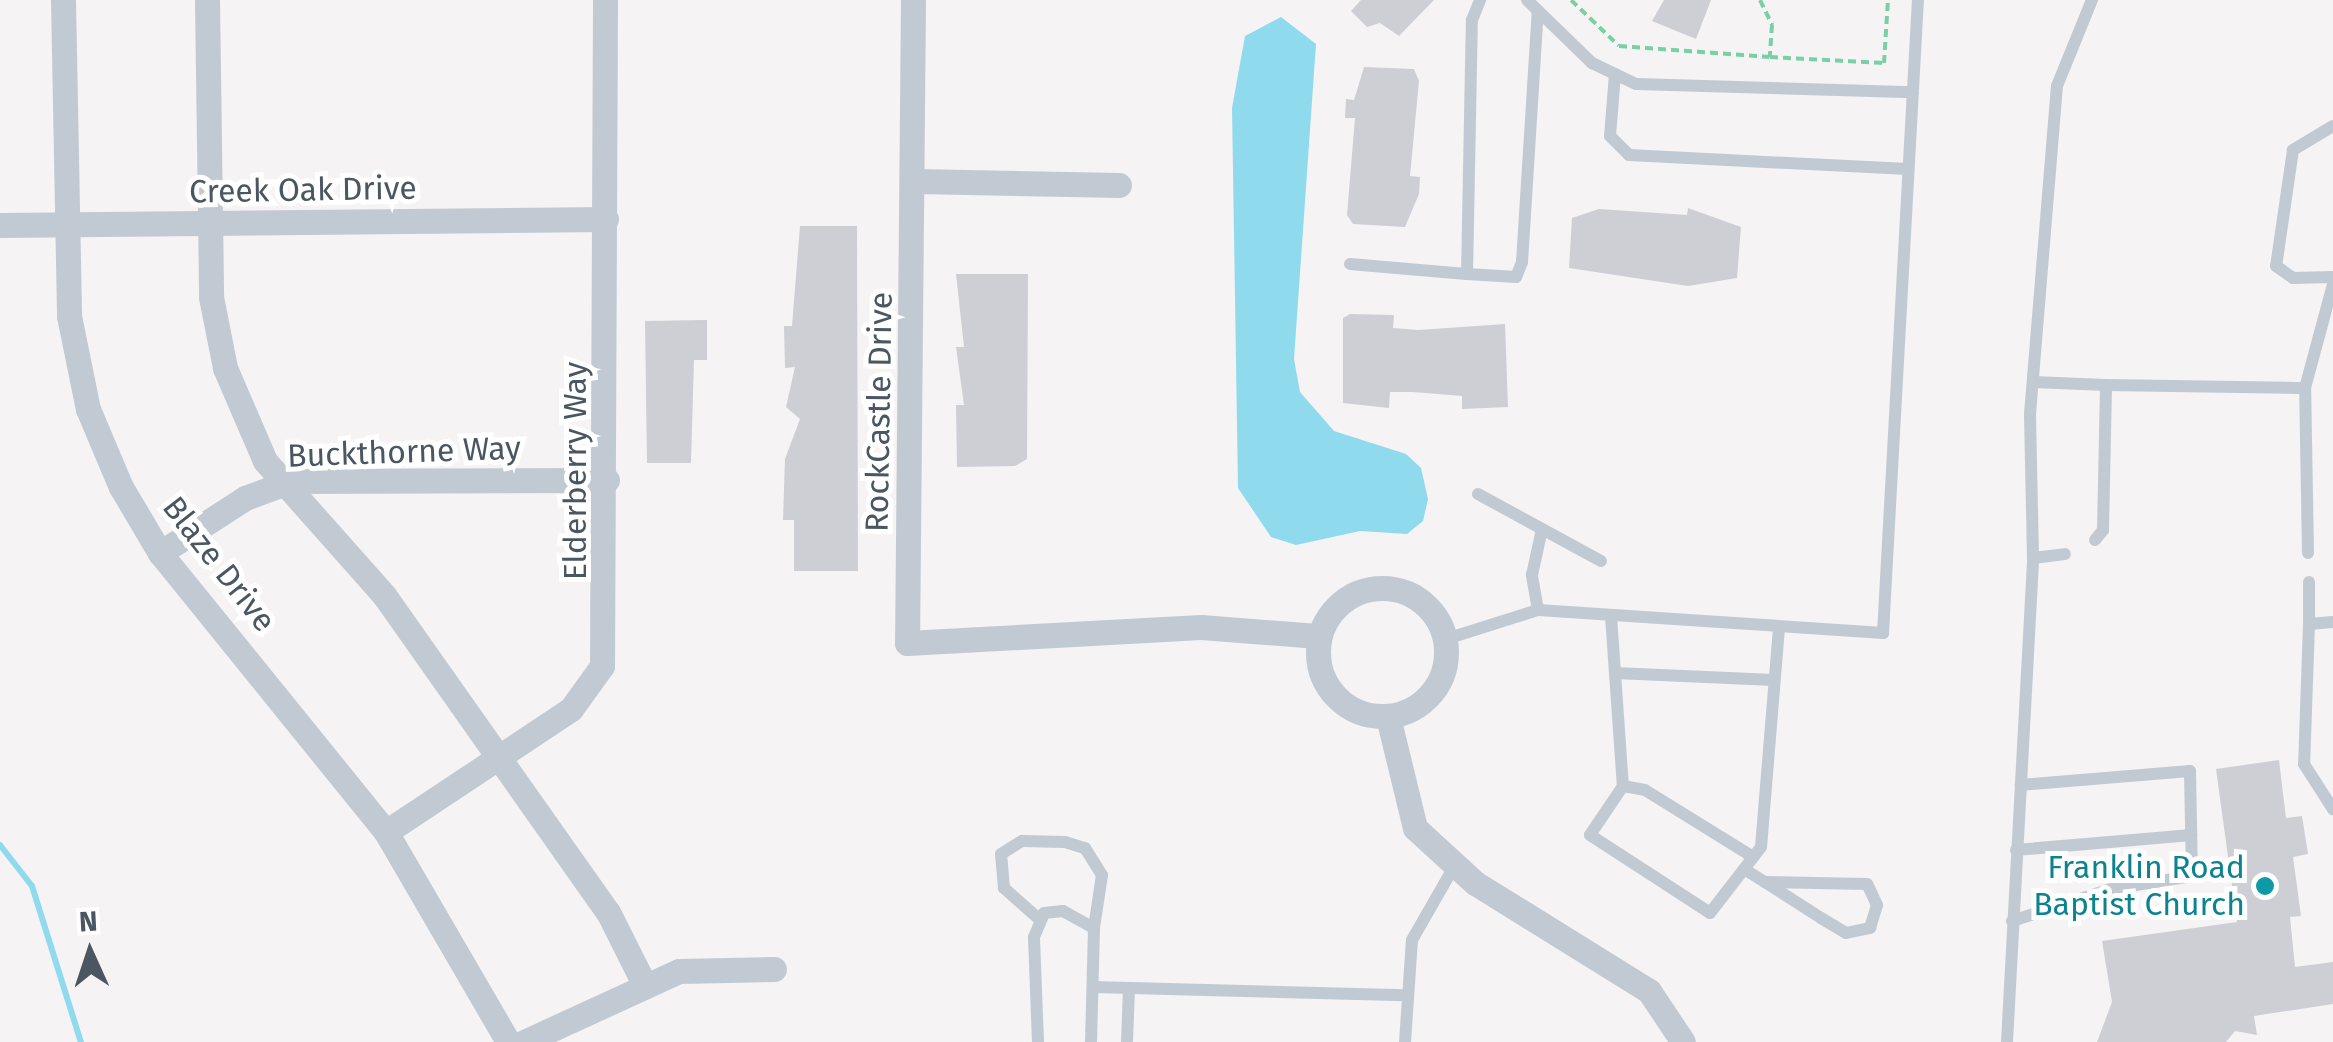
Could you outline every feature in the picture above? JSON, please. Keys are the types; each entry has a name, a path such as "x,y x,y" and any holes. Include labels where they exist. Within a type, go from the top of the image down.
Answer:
{"street":[{"name":"Blaze Drive","path":"63,0 64,226 88,409 160,553 386,832 508,1042"},
{"path":"207,0 208,224 225,368 265,461 384,595 501,756 608,912 645,986"},
{"name":"Elderberry Way","path":"386,832 571,709 602,666 607,480 605,0"},
{"name":"RockCastle Drive","path":"913,0 907,643 1201,627 1318,636"},
{"path":"914,181 1119,184"},
{"name":"Creek Oak Drive","path":"0,225 606,219"},
{"name":"Buckthorne Way","path":"160,553 285,484 607,480"},
{"path":"1390,587 1422,600 1446,639 1438,684 1388,717 1336,699 1318,666 1318,636 1345,600 1390,587"},
{"path":"1388,717 1416,828 1456,865 1649,991 1683,1042"},
{"path":"524,1042 679,971 774,968"}],"lane":[{"path":"1467,274 1472,20 1480,0"},
{"path":"1527,0 1615,74 1636,84 1913,92"},
{"path":"1446,639 1538,610 1778,630 1883,633 1918,0"},
{"path":"2006,1042 2033,558 2033,382 2057,86 2092,0"},
{"path":"1350,264 1516,277 1522,262 1538,11"},
{"path":"1615,74 1610,136 1629,154 1908,170"},
{"path":"2308,553 2305,388 2333,280 2294,278 2276,266 2294,150 2333,126"},
{"path":"2033,382 2305,388"},
{"path":"2095,540 2103,530 2106,385"},
{"path":"1478,494 1601,561"},
{"path":"1538,610 1533,564 1542,529"},
{"path":"2033,558 2066,554"},
{"path":"2309,582 2304,764 2332,806"},
{"path":"1611,616 1623,786 1590,835 1710,913 1748,863 1778,630"},
{"path":"2310,624 2333,622"},
{"path":"1615,673 1774,680"},
{"path":"2012,921 2110,889 2192,876 2190,771 2021,785"},
{"path":"1623,786 1644,790 1748,863 1764,882 1846,933 1870,928 1877,905 1867,884 1764,882"},
{"path":"2016,850 2191,835"},
{"path":"1038,1042 1039,919 999,874 1001,854 1016,842 1064,842 1092,854 1102,874 1094,928 1091,1042"},
{"path":"1404,1042 1412,940 1456,865"},
{"path":"1039,919 1064,910 1094,928"},
{"path":"1093,987 1405,995"},
{"path":"1127,1042 1128,988"}],"path":[{"path":"1571,0 1618,46 1884,63 1888,0"},
{"path":"1760,0 1772,25 1770,57"}],"water":[{"path":"1281,17 1316,44 1294,359 1300,392 1334,431 1406,454 1421,468 1428,499 1423,521 1407,534 1360,531 1296,545 1271,537 1238,488 1232,108 1245,36"}],"building":[{"path":"1361,0 1434,0 1399,36 1380,23 1367,27 1351,11"},
{"path":"1664,0 1711,0 1696,39 1652,21"},
{"path":"1364,67 1414,69 1419,81 1410,176 1420,177 1419,194 1405,227 1353,224 1347,215 1355,118 1345,118 1346,99 1354,100"},
{"path":"1688,208 1741,227 1737,278 1688,286 1569,268 1572,218 1599,209 1687,215"},
{"path":"800,226 857,226 858,571 794,571 794,520 783,520 785,459 800,419 786,407 795,367 785,368 784,326 792,326"},
{"path":"956,274 1028,274 1027,459 1015,466 957,467 956,405 964,405 956,347 964,347"},
{"path":"1350,314 1394,315 1393,328 1418,330 1505,324 1508,407 1462,409 1462,396 1413,392 1390,392 1389,408 1343,403 1343,318"},
{"path":"707,320 707,360 694,360 691,463 647,463 645,321"},
{"name":"Franklin Road Baptist Church","path":"2279,760 2286,818 2302,816 2308,854 2293,857 2301,916 2290,917 2295,967 2333,962 2333,1004 2254,1016 2257,1035 2235,1031 2226,1042 2097,1042 2112,1002 2102,941 2237,922 2216,769"}],"waterway":[{"path":"0,845 32,886 81,1042"}],"place":[{"name":"Franklin Road Baptist Church","path":"2265,886"}]}
